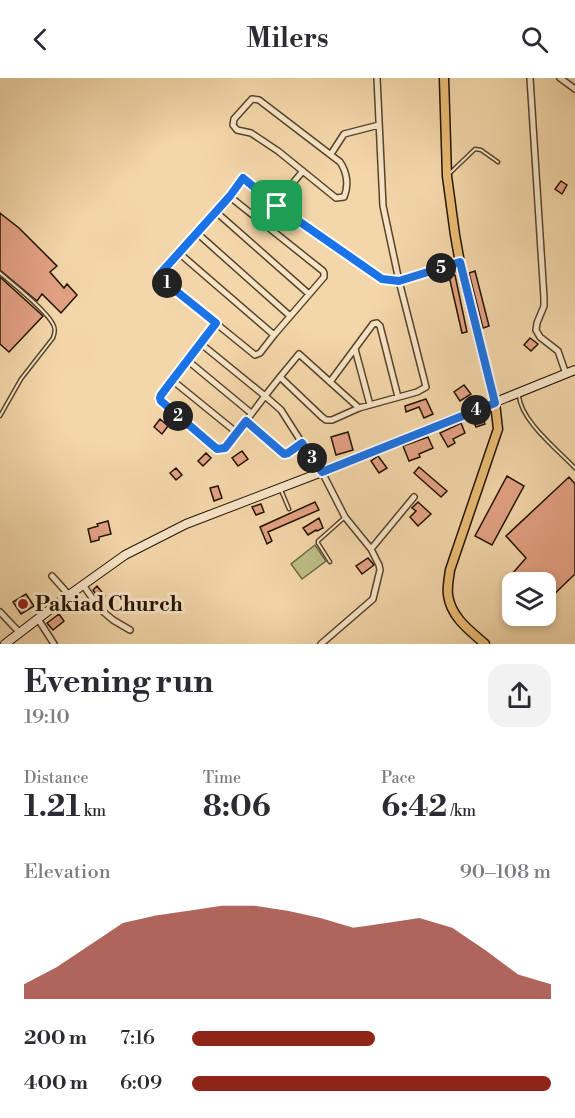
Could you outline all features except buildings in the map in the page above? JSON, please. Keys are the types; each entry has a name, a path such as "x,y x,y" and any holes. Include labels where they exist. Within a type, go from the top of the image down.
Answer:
{"main road":[{"path":"444,78 447,176 460,262 495,403 498,429 450,570 447,593 459,622 485,644"},
{"path":"5,644 69,594 125,555 176,529 575,370"}],"street":[{"path":"280,377 326,420 417,392 426,387 399,281 384,206 377,78"},
{"path":"530,78 544,298 544,306 536,330 540,337 558,351 566,374"},
{"path":"560,78 575,89"},
{"path":"259,100 331,154 345,169 344,197 336,198 303,171 250,133 237,130 233,125 234,120 249,101 259,100"},
{"path":"331,154 344,134 379,125"},
{"path":"277,206 303,171"},
{"path":"230,196 324,273 324,277 260,353 255,355 160,278 162,271 230,196 243,178 277,206 382,279 399,281 460,262"},
{"path":"215,211 309,294"},
{"path":"197,232 290,316"},
{"path":"179,252 274,335"},
{"path":"216,323 160,398 217,449 225,448 299,354 359,408"},
{"path":"330,382 373,324 377,323 380,326 398,397"},
{"path":"200,343 280,410 322,472 345,517 371,549 379,565 380,570 373,599 321,644"},
{"path":"355,350 370,405"},
{"path":"187,360 251,413"},
{"path":"172,380 236,432"},
{"path":"246,421 284,454 302,443"},
{"path":"371,549 414,497"},
{"path":"52,576 69,594"},
{"path":"83,585 100,609 130,630"},
{"path":"0,612 20,633"},
{"path":"38,619 54,644"}],"lane":[{"path":"447,176 475,149 481,150 498,162"},
{"path":"0,273 43,312 55,330 53,338 21,379 0,416"},
{"path":"519,393 520,402 531,423 575,468"},
{"path":"280,487 289,509"},
{"path":"330,562 318,541 345,517"}],"green space":[{"path":"315,545 326,561 302,579 291,564"}],"place":[{"name":"Pakiad Church","path":"23,604"}],"route":[{"path":"243,178 277,206 382,279 399,281 460,262 495,403 322,472 302,443 284,454 246,421 225,448 217,449 161,401 161,395 216,323 160,278 160,274 230,196 243,178"}]}
